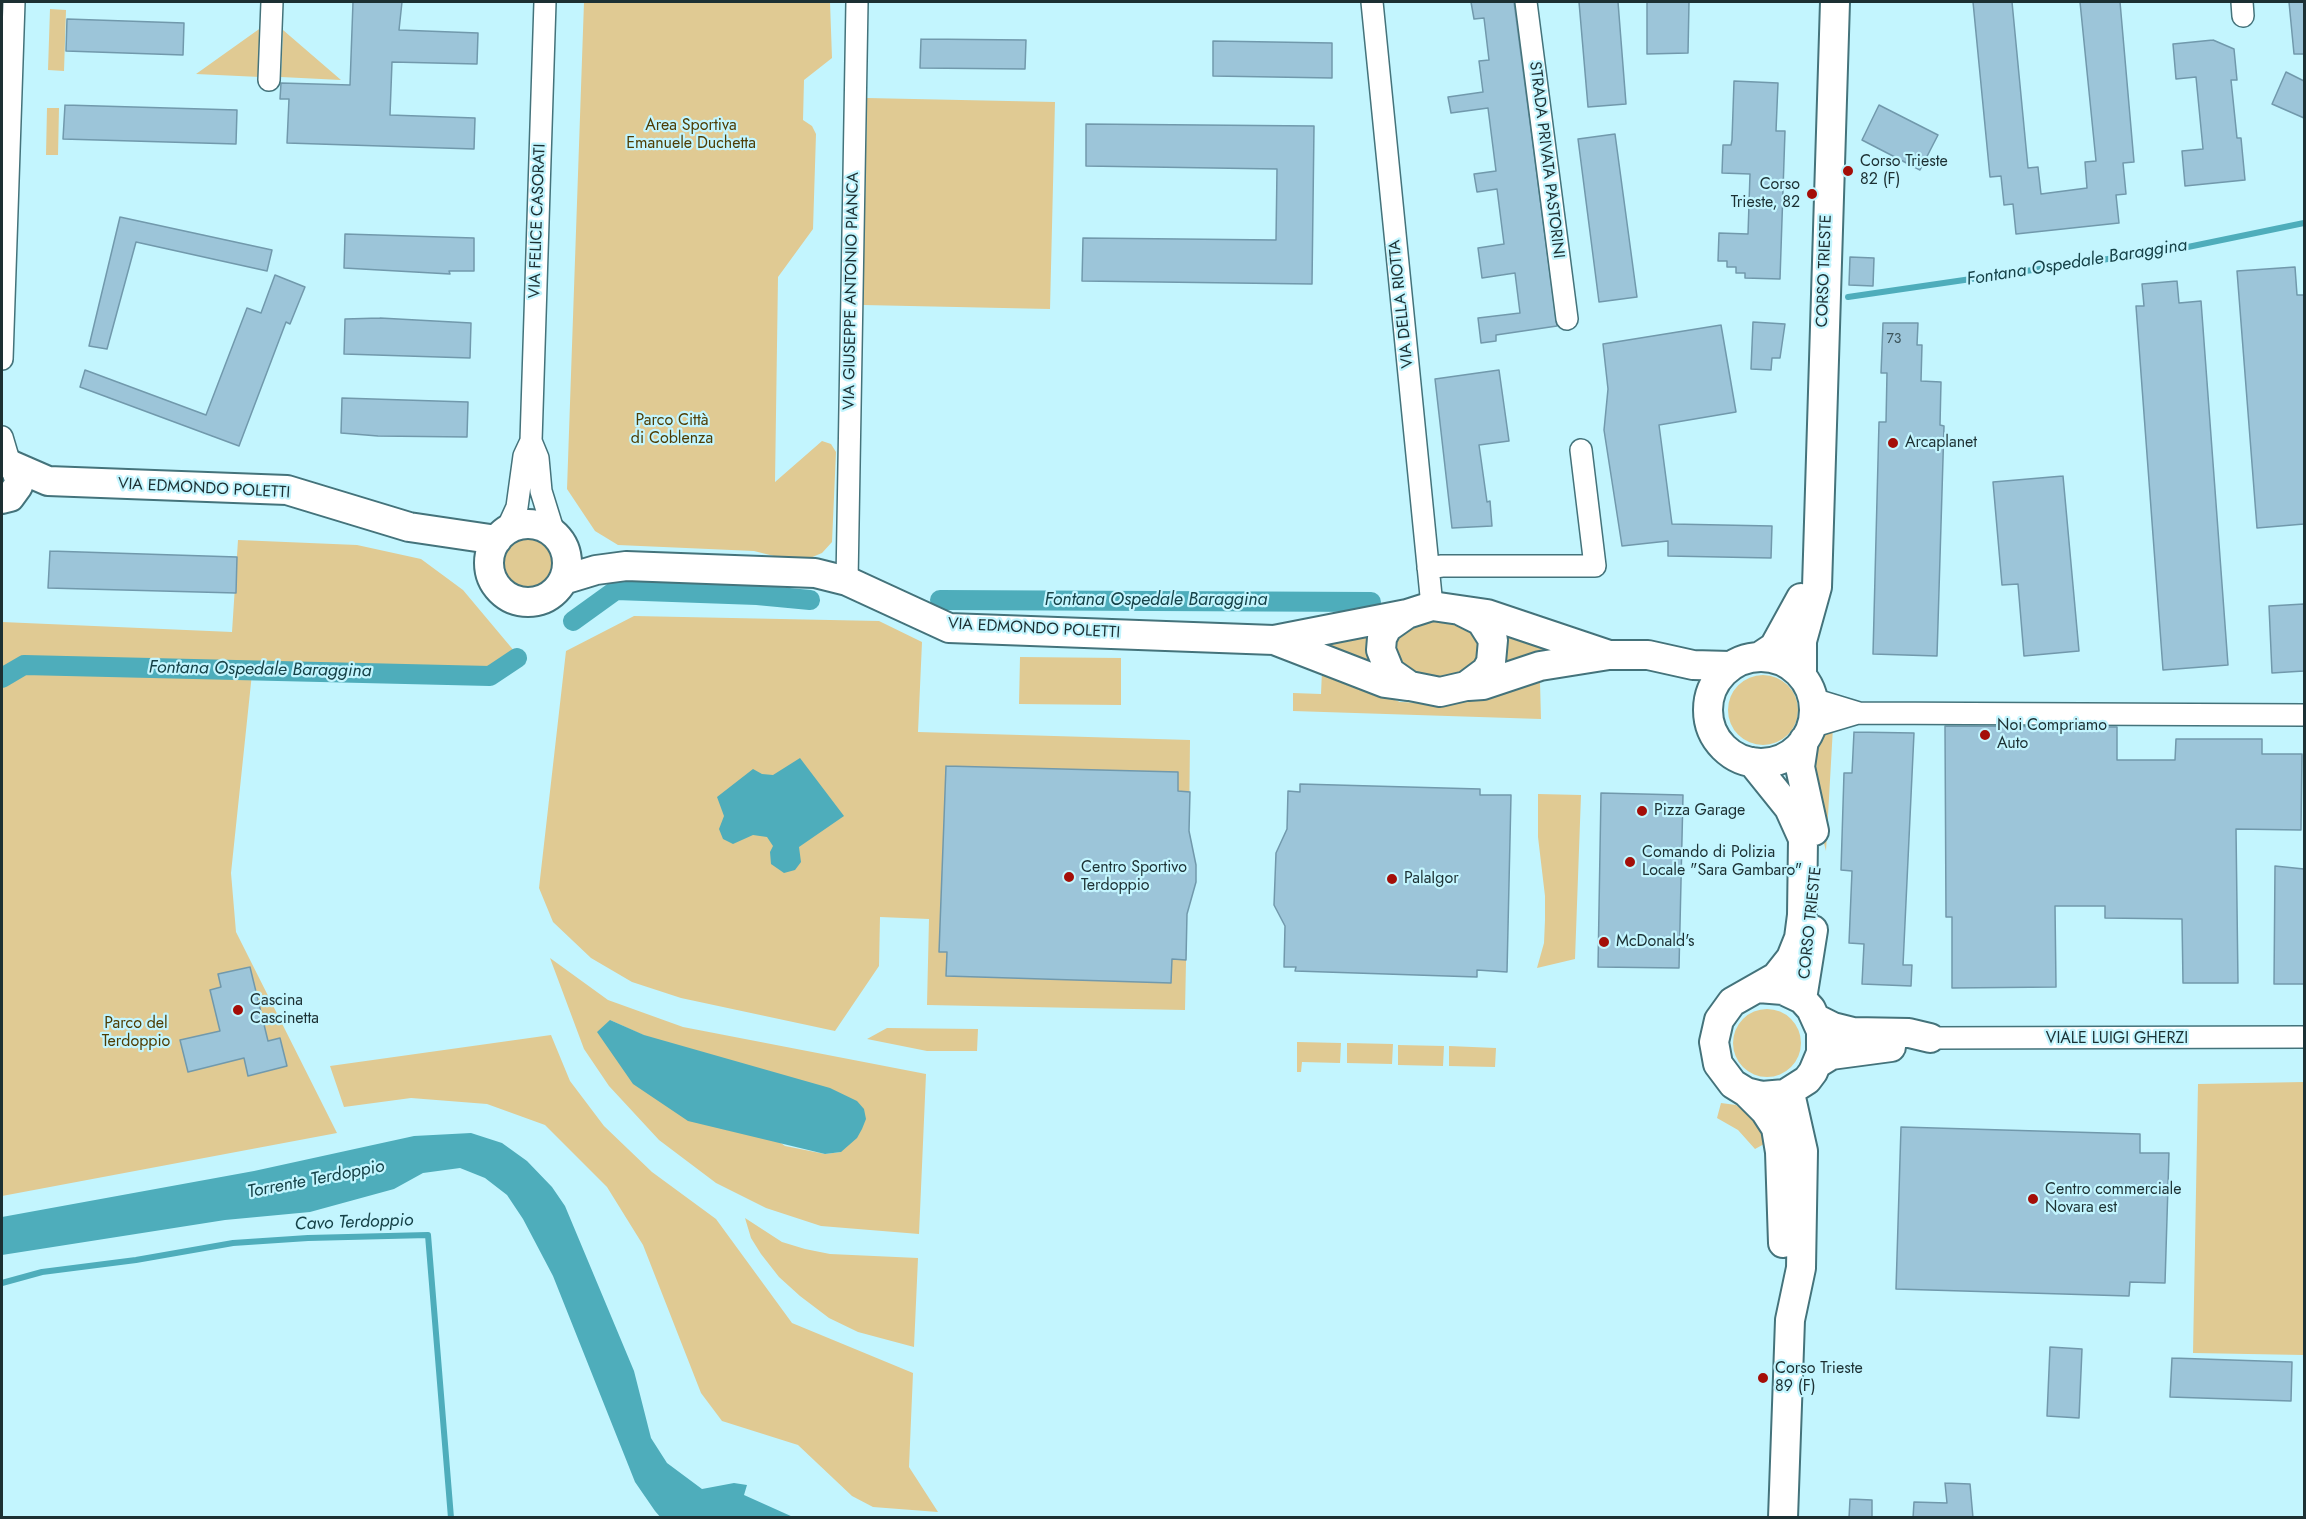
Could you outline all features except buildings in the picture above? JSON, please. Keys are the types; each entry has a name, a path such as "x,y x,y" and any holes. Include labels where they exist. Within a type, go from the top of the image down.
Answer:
{"main road":[{"name":"CORSO TRIESTE","path":"1809,1009 1818,849 1800,767 1807,711 1802,640 1816,587 1834,2"},
{"name":"VIA EDMONDO POLETTI","path":"9,477 48,481 287,490 426,531 473,535 498,545"},
{"path":"531,524 558,538 567,568 556,591 533,602 520,601 498,588 498,545 531,524"},
{"name":"VIA EDMONDO POLETTI","path":"558,538 626,566"},
{"name":"CORSO TRIESTE","path":"1759,657 1774,647 1800,600 1816,541"},
{"name":"VIA EDMONDO POLETTI","path":"563,580 582,573 626,566 815,573 847,581 949,628 1274,640 1419,610"},
{"path":"1609,655 1487,614 1419,610 1388,628 1382,638 1381,650 1390,672 1410,686 1440,692 1483,685 1540,666 1609,655 1648,655 1693,665 1730,666"},
{"path":"1461,611 1481,621 1488,629 1494,651 1486,671 1466,686"},
{"name":"VIA EDMONDO POLETTI","path":"1274,640 1385,683 1410,686"},
{"path":"1648,655 1700,693 1714,735 1724,748 1737,757 1752,762 1781,759 1807,711 1790,665 1775,658 1759,657 1744,659 1730,666 1718,678 1710,693 1707,710"},
{"name":"CORSO TRIESTE","path":"1752,762 1789,808 1803,839 1804,888 1799,938 1791,957 1776,977 1758,988"},
{"path":"1783,1518 1790,1320 1784,1261 1779,1141 1776,1128 1765,1111 1724,1073 1715,1054 1714,1042 1719,1020 1725,1010 1740,996 1758,988 1783,990 1833,1027 1853,1032 1909,1033 1930,1038"},
{"path":"1746,1092 1768,1096 1790,1093 1807,1080 1818,1063 1822,1043 1809,1009"},
{"path":"1818,1063 1831,1055 1906,1045 1930,1038"},
{"path":"1790,1093 1803,1151 1801,1268 1790,1320"}],"street":[{"path":"2,358 14,2"},
{"path":"269,80 272,2"},
{"name":"VIA FELICE CASORATI","path":"531,441 545,2"},
{"name":"VIA GIUSEPPE ANTONIO PIANCA","path":"847,581 857,2"},
{"name":"VIA DELLA RIOTTA","path":"1372,2 1428,568 1419,610"},
{"name":"STRADA PRIVATA PASTORINI","path":"1526,2 1567,319"},
{"path":"2,437 9,477"},
{"path":"531,441 538,458 542,491 558,538"},
{"path":"498,545 517,507 524,456 531,441"},
{"path":"1428,568 1442,566 1594,566 1581,450"},
{"path":"1807,711 2304,715"},
{"name":"VIALE LUIGI GHERZI","path":"1930,1038 2304,1037"}],"green space":[{"path":"584,2 830,2 832,58 804,80 803,120 812,126 816,134 813,229 778,277 775,482 822,441 831,444 836,452 832,542 822,553 810,558 778,557 754,551 618,545 595,531 567,489"},
{"path":"50,9 66,10 64,71 48,70"},
{"path":"262,27 260,77 196,74"},
{"path":"283,30 341,80 281,77"},
{"path":"867,98 1055,102 1050,309 863,305"},
{"path":"47,108 59,108 58,155 46,155"},
{"path":"529,534 546,539 554,547 559,564 554,581 546,589 529,594 512,589 504,581 499,564 504,547 512,539"},
{"name":"Parco del Terdoppio","path":"238,540 357,545 421,559 463,590 515,652 475,675 253,664 231,873 236,932 337,1133 2,1196 2,622 232,632"},
{"path":"634,616 879,621 922,642 918,732 1190,740 1189,830 1196,865 1196,882 1187,914 1185,1010 927,1005 929,919 880,917 879,966 835,1031 681,998 632,982 591,958 553,922 539,888 566,651"},
{"path":"1425,619 1462,624 1480,639 1478,663 1467,672 1443,678 1426,677 1402,670 1390,639"},
{"path":"1384,622 1375,663 1324,653 1326,637"},
{"path":"1498,633 1585,652 1494,668"},
{"path":"1020,657 1121,658 1121,705 1019,704"},
{"path":"1322,671 1400,702 1456,704 1540,682 1541,719 1293,711 1293,693 1321,694"},
{"path":"1763,675 1776,678 1788,685 1795,697 1798,710 1795,723 1788,735 1776,742 1763,745 1750,742 1738,735 1731,723 1728,710 1731,697 1738,685 1750,678"},
{"path":"1833,727 1826,851 1811,794 1813,752 1822,735"},
{"path":"1538,794 1581,795 1575,959 1537,968 1544,943 1545,920 1545,896 1538,837"},
{"path":"550,958 608,1000 683,1027 926,1074 919,1234 821,1226 766,1208 716,1183 659,1140 609,1086 584,1049","holes":["610,1020 643,1035 841,1152 825,1154 785,1146"]},
{"path":"1767,1009 1780,1012 1791,1019 1798,1030 1801,1043 1798,1056 1791,1067 1780,1074 1767,1077 1754,1074 1743,1067 1736,1056 1733,1043 1736,1030 1743,1019 1754,1012"},
{"path":"887,1028 978,1029 977,1051 927,1051 867,1039"},
{"path":"551,1035 570,1081 604,1126 652,1172 716,1219 792,1323 913,1373 909,1467 938,1512 873,1507 852,1496 798,1445 722,1421 701,1393 643,1245 607,1187 545,1125 487,1104 411,1098 344,1107 330,1066"},
{"path":"1297,1042 1341,1043 1340,1063 1302,1062 1301,1072 1297,1072"},
{"path":"1347,1043 1393,1044 1392,1064 1347,1063"},
{"path":"1398,1045 1444,1046 1443,1066 1398,1065"},
{"path":"1449,1046 1496,1048 1495,1067 1449,1066"},
{"path":"2304,1082 2304,1355 2193,1353 2198,1084"},
{"path":"1721,1103 1736,1105 1749,1115 1760,1128 1766,1143 1755,1149 1738,1130 1717,1118"},
{"path":"745,1218 782,1242 805,1249 830,1254 918,1258 914,1347 858,1332 829,1318 800,1296 779,1277 761,1254 751,1238"}],"water":[{"path":"800,758 844,816 799,847 801,862 795,870 784,873 771,864 770,852 773,846 767,837 753,835 733,844 723,839 719,829 724,816 717,797 753,769 762,774 773,775"},
{"path":"610,1020 644,1035 830,1088 857,1101 864,1109 866,1119 862,1129 857,1138 841,1152 825,1154 688,1121 633,1084 597,1032"},
{"name":"Torrente Terdoppio","path":"471,1133 502,1143 527,1161 552,1187 565,1206 634,1371 651,1438 667,1463 702,1489 734,1483 747,1485 744,1495 793,1517 661,1518 635,1482 553,1276 523,1219 507,1195 485,1178 460,1168 423,1173 394,1189 310,1212 225,1220 2,1255 2,1217 254,1171 414,1136"}],"waterway":[{"name":"Fontana Ospedale Baraggina","path":"1848,297 2183,248 2304,223"},
{"name":"Fontana Ospedale Baraggina","path":"573,621 616,590 757,595 810,600"},
{"name":"Fontana Ospedale Baraggina","path":"940,600 1371,602"},
{"name":"Fontana Ospedale Baraggina","path":"2,678 24,665 490,676 517,658"},
{"name":"Cavo Terdoppio","path":"2,1283 42,1272 136,1260 233,1243 308,1238 428,1235 451,1518"}],"place":[{"name":"Corso Trieste 82 (F)","path":"1848,171"},
{"name":"Corso Trieste, 82","path":"1812,194"},
{"name":"Arcaplanet","path":"1893,443"},
{"name":"Noi Compriamo Auto","path":"1985,735"},
{"name":"Pizza Garage","path":"1642,811"},
{"name":"Comando di Polizia Locale \"Sara Gambaro\"","path":"1630,862"},
{"name":"Centro Sportivo Terdoppio","path":"1069,877"},
{"name":"PalaIgor","path":"1392,879"},
{"name":"McDonald's","path":"1604,942"},
{"name":"Cascina Cascinetta","path":"238,1010"},
{"name":"Centro commerciale Novara est","path":"2033,1199"},
{"name":"Corso Trieste 89 (F)","path":"1763,1378"}],"park label":[{"name":"Area Sportiva Emanuele Duchetta","path":"691,135"},
{"name":"Parco Città di Coblenza","path":"672,430"}]}
